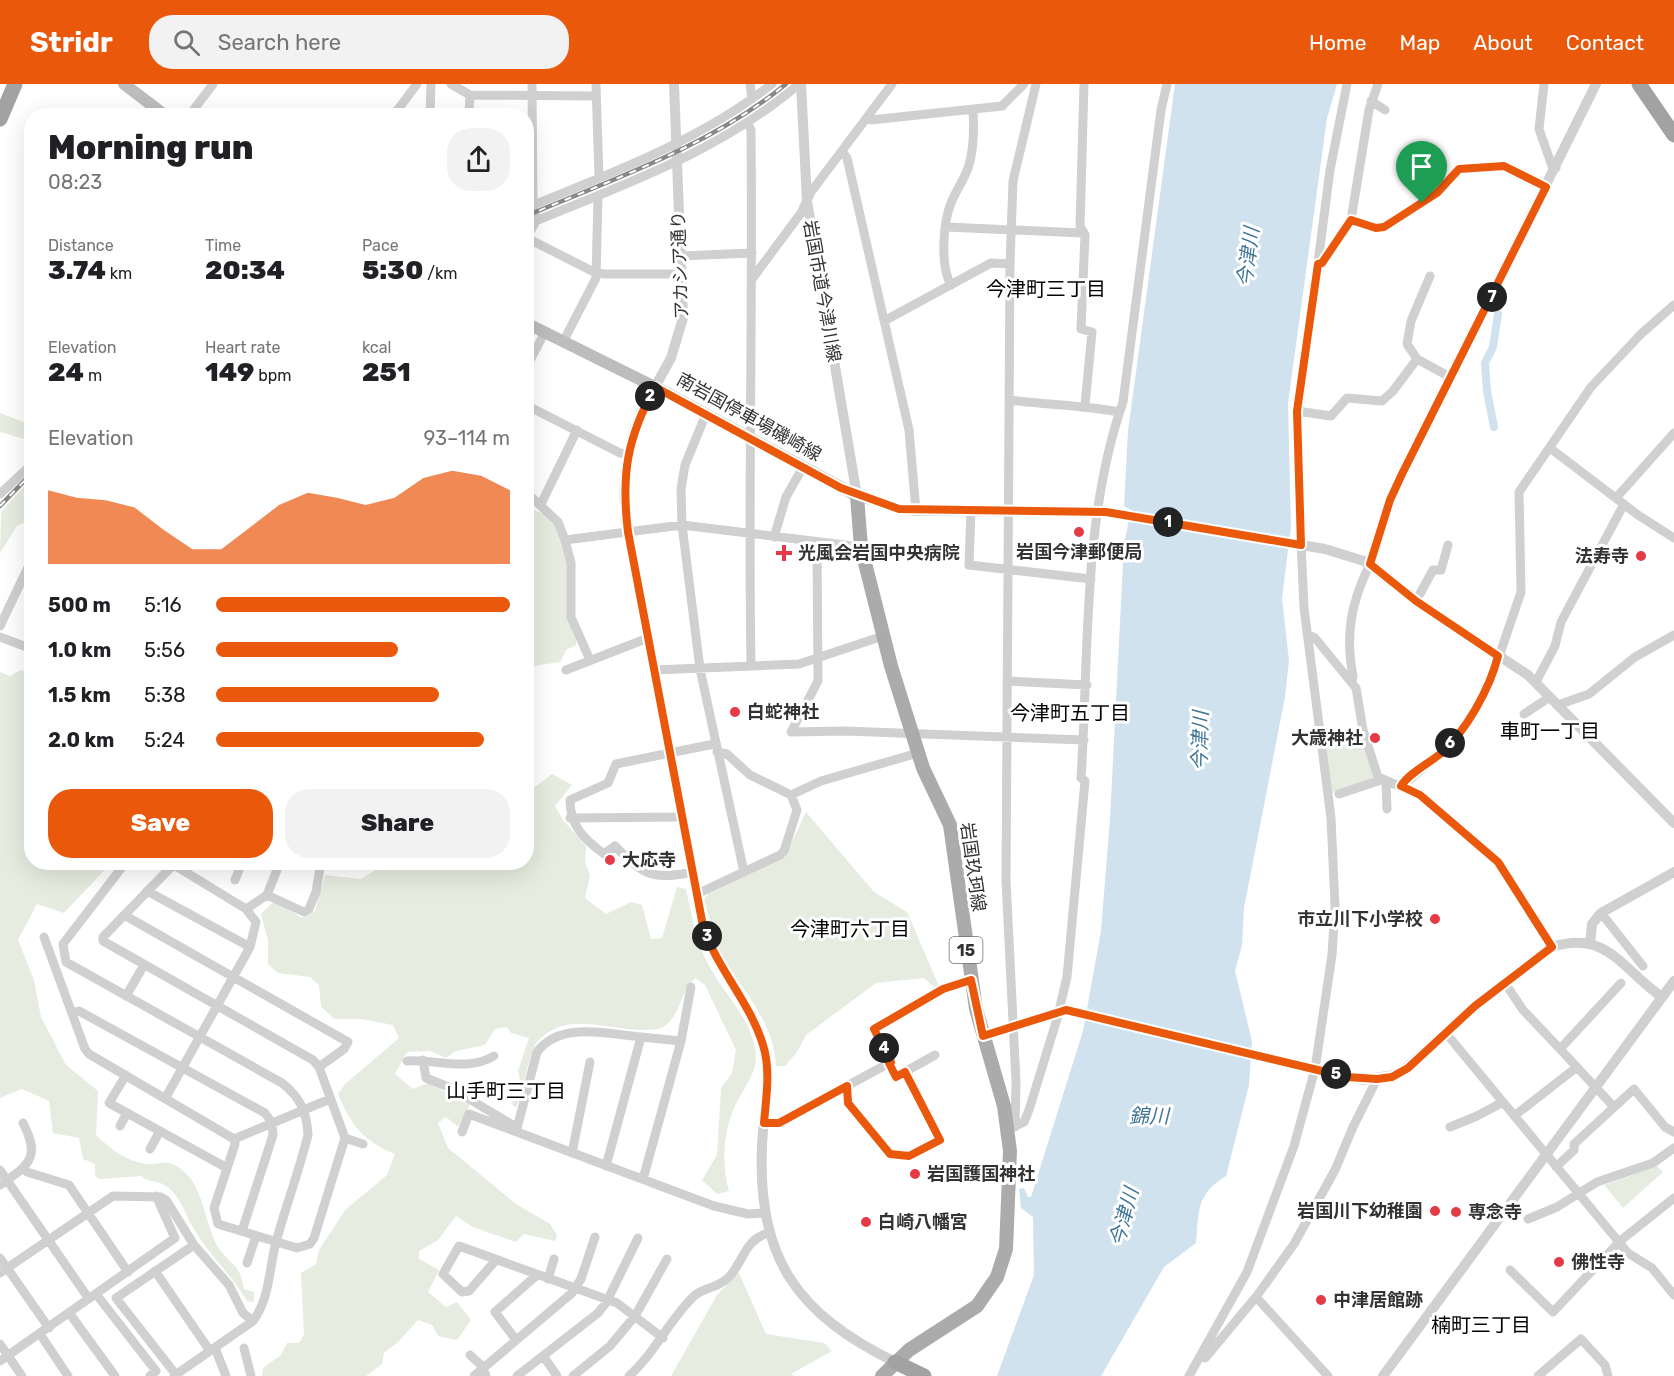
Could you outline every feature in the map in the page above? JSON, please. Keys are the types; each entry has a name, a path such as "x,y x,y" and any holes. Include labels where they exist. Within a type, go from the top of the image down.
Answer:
{"highway":[{"path":"0,119 15,84"},
{"path":"1639,84 1674,135"},
{"path":"894,1362 918,1373"}],"main road":[{"path":"124,84 156,108"},
{"name":"南岩国停車場磯崎線","path":"534,327 655,387 857,496"},
{"name":"岩国玖珂線","path":"857,496 861,547 883,636 918,753 950,825 971,980 983,1036 1012,1128 1009,1222 1006,1249 997,1277 977,1306 894,1362 882,1376"}],"street":[{"path":"195,108 213,84"},
{"path":"399,108 417,84"},
{"path":"430,108 431,84"},
{"path":"451,84 470,95 596,96"},
{"path":"532,84 532,108"},
{"path":"596,84 599,178"},
{"name":"アカシア通り","path":"674,84 683,318 680,336 641,412 628,454 624,496 628,532 697,894 710,946 755,1025 764,1046 767,1065 761,1164 764,1213 769,1233 789,1277 811,1306 844,1334 894,1362"},
{"path":"750,84 752,99"},
{"path":"534,205 675,145 721,121 772,84"},
{"path":"534,222 676,163 748,124 800,84"},
{"name":"岩国市道今津川線","path":"800,84 807,201 857,496"},
{"path":"752,279 892,84"},
{"path":"867,118 871,120 1002,106 1024,84"},
{"path":"1036,84 1013,181 1010,264 1006,880 1012,1026 1012,1128 1024,1122 1029,1110 1067,977 1085,781 1082,778 1091,579 1099,512 1124,391 1161,110 1167,84"},
{"path":"1084,84 1082,233 1085,236 1081,329 1092,332 1085,405"},
{"path":"1196,1376 1199,1363 1247,1272 1293,1146 1313,1069 1332,955 1335,906 1331,818 1307,634 1298,544 1297,411 1330,170 1347,84"},
{"path":"1318,264 1322,263 1351,220 1371,101 1378,84"},
{"path":"1544,84 1539,129 1552,166 1556,168"},
{"path":"1352,681 1348,636 1357,598 1390,500 1596,84"},
{"path":"469,108 470,95"},
{"path":"1371,101 1385,110"},
{"path":"951,285 943,267 947,227 951,203 970,163 973,110"},
{"path":"748,124 751,130 752,254 748,533 751,666"},
{"path":"842,151 847,158 912,450 916,511"},
{"path":"1351,220 1376,228 1384,227 1437,193 1459,169 1504,166 1546,187"},
{"path":"563,342 597,272 598,196"},
{"path":"947,227 1082,233"},
{"path":"534,242 597,272 682,274"},
{"path":"681,256 752,254"},
{"path":"884,321 991,263 1010,264"},
{"path":"1430,276 1411,321 1407,344 1417,358 1450,377"},
{"path":"1401,786 1448,747 1474,713 1489,686 1521,592 1520,492 1591,387 1641,334 1674,305"},
{"path":"534,352 544,332"},
{"path":"1297,411 1331,416 1347,398 1382,401 1393,391 1417,358"},
{"path":"1010,400 1064,406 1085,405 1119,412"},
{"path":"534,409 620,453 628,454"},
{"path":"706,414 684,465 681,489 682,525 700,669 744,872"},
{"path":"541,504 578,430"},
{"path":"1536,682 1555,646 1561,622 1620,501 1674,433"},
{"path":"1550,448 1674,538"},
{"path":"774,537 786,497 803,467"},
{"path":"2,489 24,471"},
{"path":"857,496 899,509 916,511 1117,514 1298,544 1349,555 1370,564 1416,601 1536,682 1673,819"},
{"path":"534,498 558,522 565,540 571,563 571,617 590,660"},
{"path":"971,511 969,565 1091,579"},
{"path":"565,540 682,525 861,547"},
{"path":"817,543 818,681 792,732 1084,740"},
{"path":"1416,601 1433,570 1441,570 1448,545"},
{"path":"0,626 24,576"},
{"path":"1307,634 1315,638 1356,688 1371,757 1383,781 1387,809"},
{"path":"1524,714 1554,701 1589,694 1635,657 1674,635"},
{"path":"654,670 799,664 817,660 883,636"},
{"path":"0,637 24,646"},
{"path":"566,670 648,638"},
{"path":"1007,681 1087,685"},
{"path":"693,872 661,878 636,867 615,846 604,854 591,844 570,818 570,800 608,783 616,764 670,753 716,748 727,754 750,775 792,795 797,810 784,851 697,894"},
{"path":"792,795 832,777 918,753"},
{"path":"1339,794 1383,781 1420,795 1498,862 1552,947"},
{"path":"570,818 682,817"},
{"path":"120,870 67,937 63,944 63,956 70,965 282,1083 294,1092 303,1110 309,1135 276,1242 264,1301 253,1321 176,1376 116,1298 194,1245"},
{"path":"169,870 103,937 103,941 313,1060 319,1067 345,1138 315,1238 304,1248 223,1227 214,1213 234,1138"},
{"path":"166,1097 250,947 256,922 246,909 184,870"},
{"path":"235,880 239,870"},
{"path":"246,909 267,895 277,870"},
{"path":"267,895 304,912 309,909 316,892 320,870"},
{"path":"1590,944 1592,924 1601,913 1674,872"},
{"path":"147,891 250,947"},
{"path":"1601,913 1643,966"},
{"path":"124,915 348,1042 344,1049 319,1067"},
{"path":"44,937 89,1054 234,1138"},
{"path":"983,1036 1059,1010 1363,1080 1392,1077 1408,1068 1446,1032 1505,983 1552,947 1565,943 1590,944 1618,957 1650,989 1662,996"},
{"path":"53,960 63,956"},
{"path":"126,996 144,965"},
{"path":"935,1055 896,1077 874,1029 943,989 971,980"},
{"path":"1383,1376 1674,981"},
{"path":"1505,983 1523,1010 1614,1107"},
{"path":"1560,1049 1621,984"},
{"path":"643,1179 681,1041 692,987"},
{"path":"72,1012 79,1011 265,1113 272,1123 273,1135 242,1231"},
{"path":"1446,1032 1634,1258 1652,1268 1674,1296"},
{"path":"516,1130 537,1052 543,1044 566,1033 681,1041"},
{"path":"606,1166 641,1037"},
{"path":"406,1061 423,1060 460,1065 482,1063 494,1056"},
{"path":"423,1060 426,1078 451,1088 516,1130"},
{"path":"572,1153 590,1062"},
{"path":"764,1123 779,1123 889,1063"},
{"path":"1514,1116 1577,1067"},
{"path":"847,1086 848,1103 890,1154 909,1156 940,1140 905,1072"},
{"path":"126,1076 109,1104 227,1168"},
{"path":"1189,1376 1283,1262 1335,1170 1377,1079"},
{"path":"1556,1167 1574,1150 1574,1144 1634,1089 1665,1127 1674,1132"},
{"path":"234,1138 330,1099"},
{"path":"1450,1127 1478,1116 1503,1102"},
{"path":"120,1126 127,1113"},
{"path":"462,1132 469,1114 722,1208 748,1214 764,1213"},
{"path":"4,1183 24,1169 33,1150 31,1138 23,1123"},
{"path":"150,1149 160,1131"},
{"path":"345,1138 363,1144"},
{"path":"1528,1219 1557,1207 1597,1182 1653,1163 1674,1148"},
{"path":"24,1169 27,1172 69,1185 128,1272"},
{"path":"0,1170 4,1183 47,1240 92,1297 156,1371 150,1376"},
{"path":"4,1271 113,1196 156,1196 166,1200 194,1245 229,1285 243,1313 253,1321"},
{"path":"4,1358 70,1314 175,1238 156,1196"},
{"path":"1510,1270 1553,1312 1620,1241 1674,1198"},
{"path":"629,1376 663,1338 693,1296 719,1286 730,1275 753,1240 769,1233"},
{"path":"247,1263 256,1236"},
{"path":"474,1376 484,1372 516,1340 576,1288 595,1237"},
{"path":"518,1376 597,1313 608,1300 638,1238"},
{"path":"496,1260 469,1291 462,1292 443,1274 459,1246 617,1303 663,1338"},
{"path":"0,1258 4,1271 49,1328"},
{"path":"548,1279 554,1259"},
{"path":"573,1376 610,1346 635,1316 667,1259"},
{"path":"155,1271 213,1349 226,1376"},
{"path":"516,1340 495,1312 537,1275"},
{"path":"1256,1297 1328,1376"},
{"path":"70,1314 114,1376"},
{"path":"40,1334 68,1376"},
{"path":"1538,1376 1581,1339 1605,1365 1608,1376"},
{"path":"0,1344 4,1358 22,1376"},
{"path":"244,1348 251,1376"},
{"path":"470,1355 484,1372"},
{"path":"544,1357 557,1376"}],"shaded area":[{"path":"0,413 24,422 24,439 0,432"},
{"path":"24,487 24,523 17,526 0,553 1,512"},
{"path":"534,510 544,514 556,525 566,552 571,581 576,645 566,650 560,662 534,666"},
{"path":"21,670 24,671 24,870 104,870 64,913 37,904 18,940 34,980 41,1017 66,1065 98,1091 96,1135 125,1157 147,1164 169,1163 181,1169 190,1178 197,1189 215,1240 221,1251 238,1270 244,1289 254,1292 254,1302 247,1301 213,1256 171,1190 141,1176 99,1179 95,1175 95,1164 83,1159 79,1138 53,1133 49,1101 22,1089 0,1098 0,672 10,676"},
{"path":"1362,733 1375,780 1332,793 1324,742"},
{"path":"552,774 572,785 555,806 563,820 586,846 585,861 590,876 585,898 606,914 631,902 642,905 651,939 662,938 677,887 686,889 702,952 712,972 743,1017 754,1042 756,1056 750,1080 732,1112 726,1135 724,1158 729,1191 717,1194 702,1180 717,1155 721,1088 732,1073 736,1050 705,985 695,978 672,1019 659,1029 574,1024 561,1026 548,1032 534,1047 516,1108 512,1104 520,1080 518,1071 529,1038 511,1033 507,1027 495,1029 485,1045 456,1051 446,1058 430,1051 407,1052 395,1074 413,1089 428,1083 470,1105 458,1127 446,1117 438,1123 448,1148 516,1204 550,1224 557,1235 555,1241 524,1234 516,1242 473,1227 456,1216 438,1240 419,1251 419,1259 439,1270 428,1292 446,1307 457,1302 471,1320 457,1340 438,1336 432,1325 418,1320 398,1342 384,1353 382,1364 366,1376 262,1376 263,1368 281,1355 287,1343 299,1343 304,1335 301,1273 316,1264 319,1250 345,1210 387,1175 395,1154 374,1144 359,1131 338,1094 345,1084 399,1038 393,1025 361,1019 334,1019 321,1006 319,985 310,977 278,973 268,964 268,941 261,914 274,901 302,918 315,911 325,875 361,879 376,870 534,870 534,788"},
{"path":"806,812 874,892 907,912 939,986 936,989 924,978 876,983 806,1035 797,1052 785,1066 776,1066 771,1037 758,1011 722,955 704,900 708,894 785,857"},
{"path":"1657,1166 1663,1172 1623,1208 1604,1185"},
{"path":"739,1273 766,1334 824,1343 832,1351 791,1374 794,1376 671,1376 717,1295"}],"water":[{"name":"錦川","path":"1175,84 1337,84 1327,118 1288,403 1291,527 1282,598 1289,661 1285,697 1244,908 1242,945 1235,971 1252,1041 1249,1085 1226,1176 1209,1190 1201,1204 1196,1243 1164,1267 1101,1376 997,1376 1034,1275 1033,1217 1021,1208 1019,1189 1024,1188 1028,1197 1031,1197 1083,1031 1101,931 1110,819 1124,544 1131,510 1124,506 1128,431"}],"waterway":[{"path":"1494,427 1487,391 1485,363 1493,347 1498,314"}],"railway":[{"path":"534,213 628,174 694,143 757,106 786,84"},
{"path":"0,506 24,481"}],"place":[{"name":"岩国今津郵便局","path":"1079,532"},
{"name":"光風会岩国中央病院","path":"784,553"},
{"name":"法寿寺","path":"1641,556"},
{"name":"白蛇神社","path":"735,712"},
{"name":"大歳神社","path":"1375,738"},
{"name":"大応寺","path":"610,860"},
{"name":"市立川下小学校","path":"1435,919"},
{"name":"岩国護国神社","path":"915,1174"},
{"name":"岩国川下幼稚園","path":"1435,1211"},
{"name":"専念寺","path":"1456,1212"},
{"name":"白崎八幡宮","path":"866,1222"},
{"name":"佛性寺","path":"1559,1262"},
{"name":"中津居館跡","path":"1321,1300"}],"district":[{"name":"今津町三丁目","path":"1046,289"},
{"name":"今津町五丁目","path":"1070,713"},
{"name":"車町一丁目","path":"1550,731"},
{"name":"今津町六丁目","path":"850,929"},
{"name":"山手町三丁目","path":"506,1091"},
{"name":"楠町三丁目","path":"1481,1325"}],"route":[{"path":"1504,166 1546,187 1402,474 1390,500 1370,564 1416,601 1498,656 1489,686 1474,713 1448,747 1401,786 1420,795 1498,862 1552,947 1475,1006 1408,1068 1392,1077 1363,1080 1066,1010 1059,1010 983,1036 971,980 943,989 874,1029 896,1077 905,1072 940,1140 909,1156 890,1154 848,1103 847,1086 775,1125 764,1123 767,1065 764,1046 755,1025 720,966 703,926 628,532 624,496 628,454 641,412 655,387 857,496 899,509 1106,512 1301,545 1297,411 1318,264 1322,263 1351,220 1376,228 1384,227 1422,203 1437,193 1454,172 1474,167 1504,166"}],"water label":[{"name":"今津川","path":"1248,257"},
{"name":"今津川","path":"1200,741"},
{"name":"今津川","path":"1124,1217"}]}
